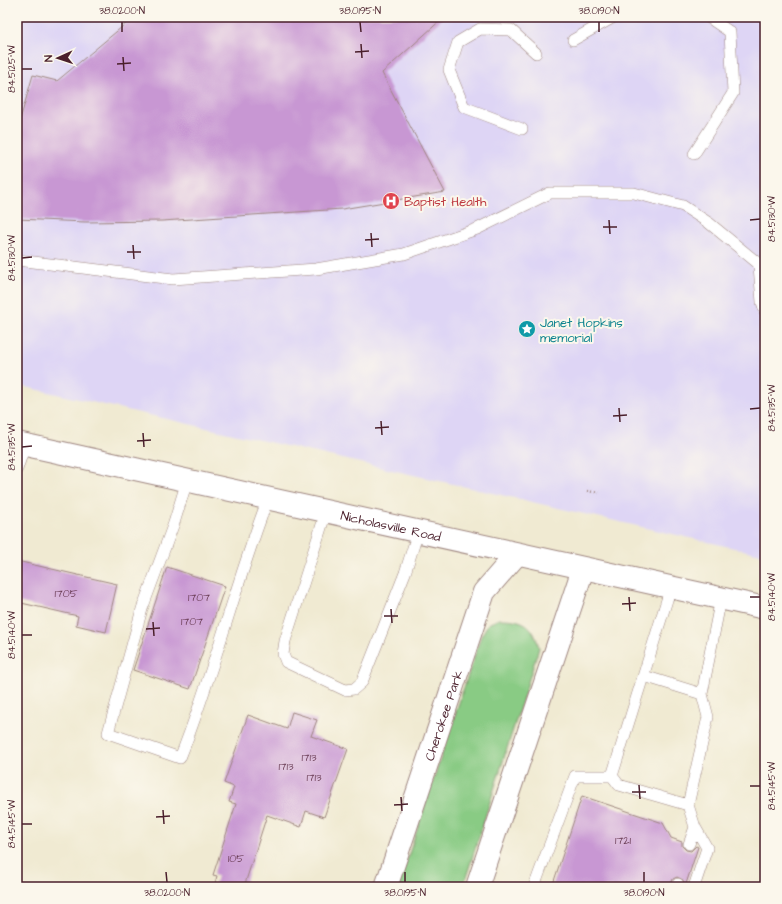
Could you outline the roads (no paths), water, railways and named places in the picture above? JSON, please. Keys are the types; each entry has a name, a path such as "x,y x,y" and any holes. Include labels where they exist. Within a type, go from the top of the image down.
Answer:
{"main road":[{"name":"Nicholasville Road","path":"21,444 765,608"},
{"name":"Cherokee Park","path":"386,887 484,592 517,554"},
{"path":"477,887 583,569"}],"lane":[{"path":"573,40 614,17"},
{"path":"694,154 732,93 730,32 708,17"},
{"path":"522,129 464,107 449,70 458,42 480,29 511,30 536,53"},
{"path":"17,260 173,279 316,269 404,254 477,230 550,193 634,193 683,206 709,223 762,268 762,302 765,311"},
{"path":"17,469 21,444"},
{"path":"187,481 174,523 142,609 108,733 180,758 197,716 252,540 268,499"},
{"path":"326,512 285,641 283,654 286,662 345,690 354,689 362,682 405,573 418,532"},
{"path":"612,776 671,588"},
{"path":"694,887 707,848 695,827 688,805 708,716 702,694 721,598"},
{"path":"644,676 702,694"},
{"path":"534,887 576,776 612,776"},
{"path":"612,776 619,785 688,805"},
{"path":"689,844 695,827"}],"place":[{"name":"Baptist Health","path":"391,201"},
{"name":"Janet Hopkins memorial","path":"527,329"}]}
